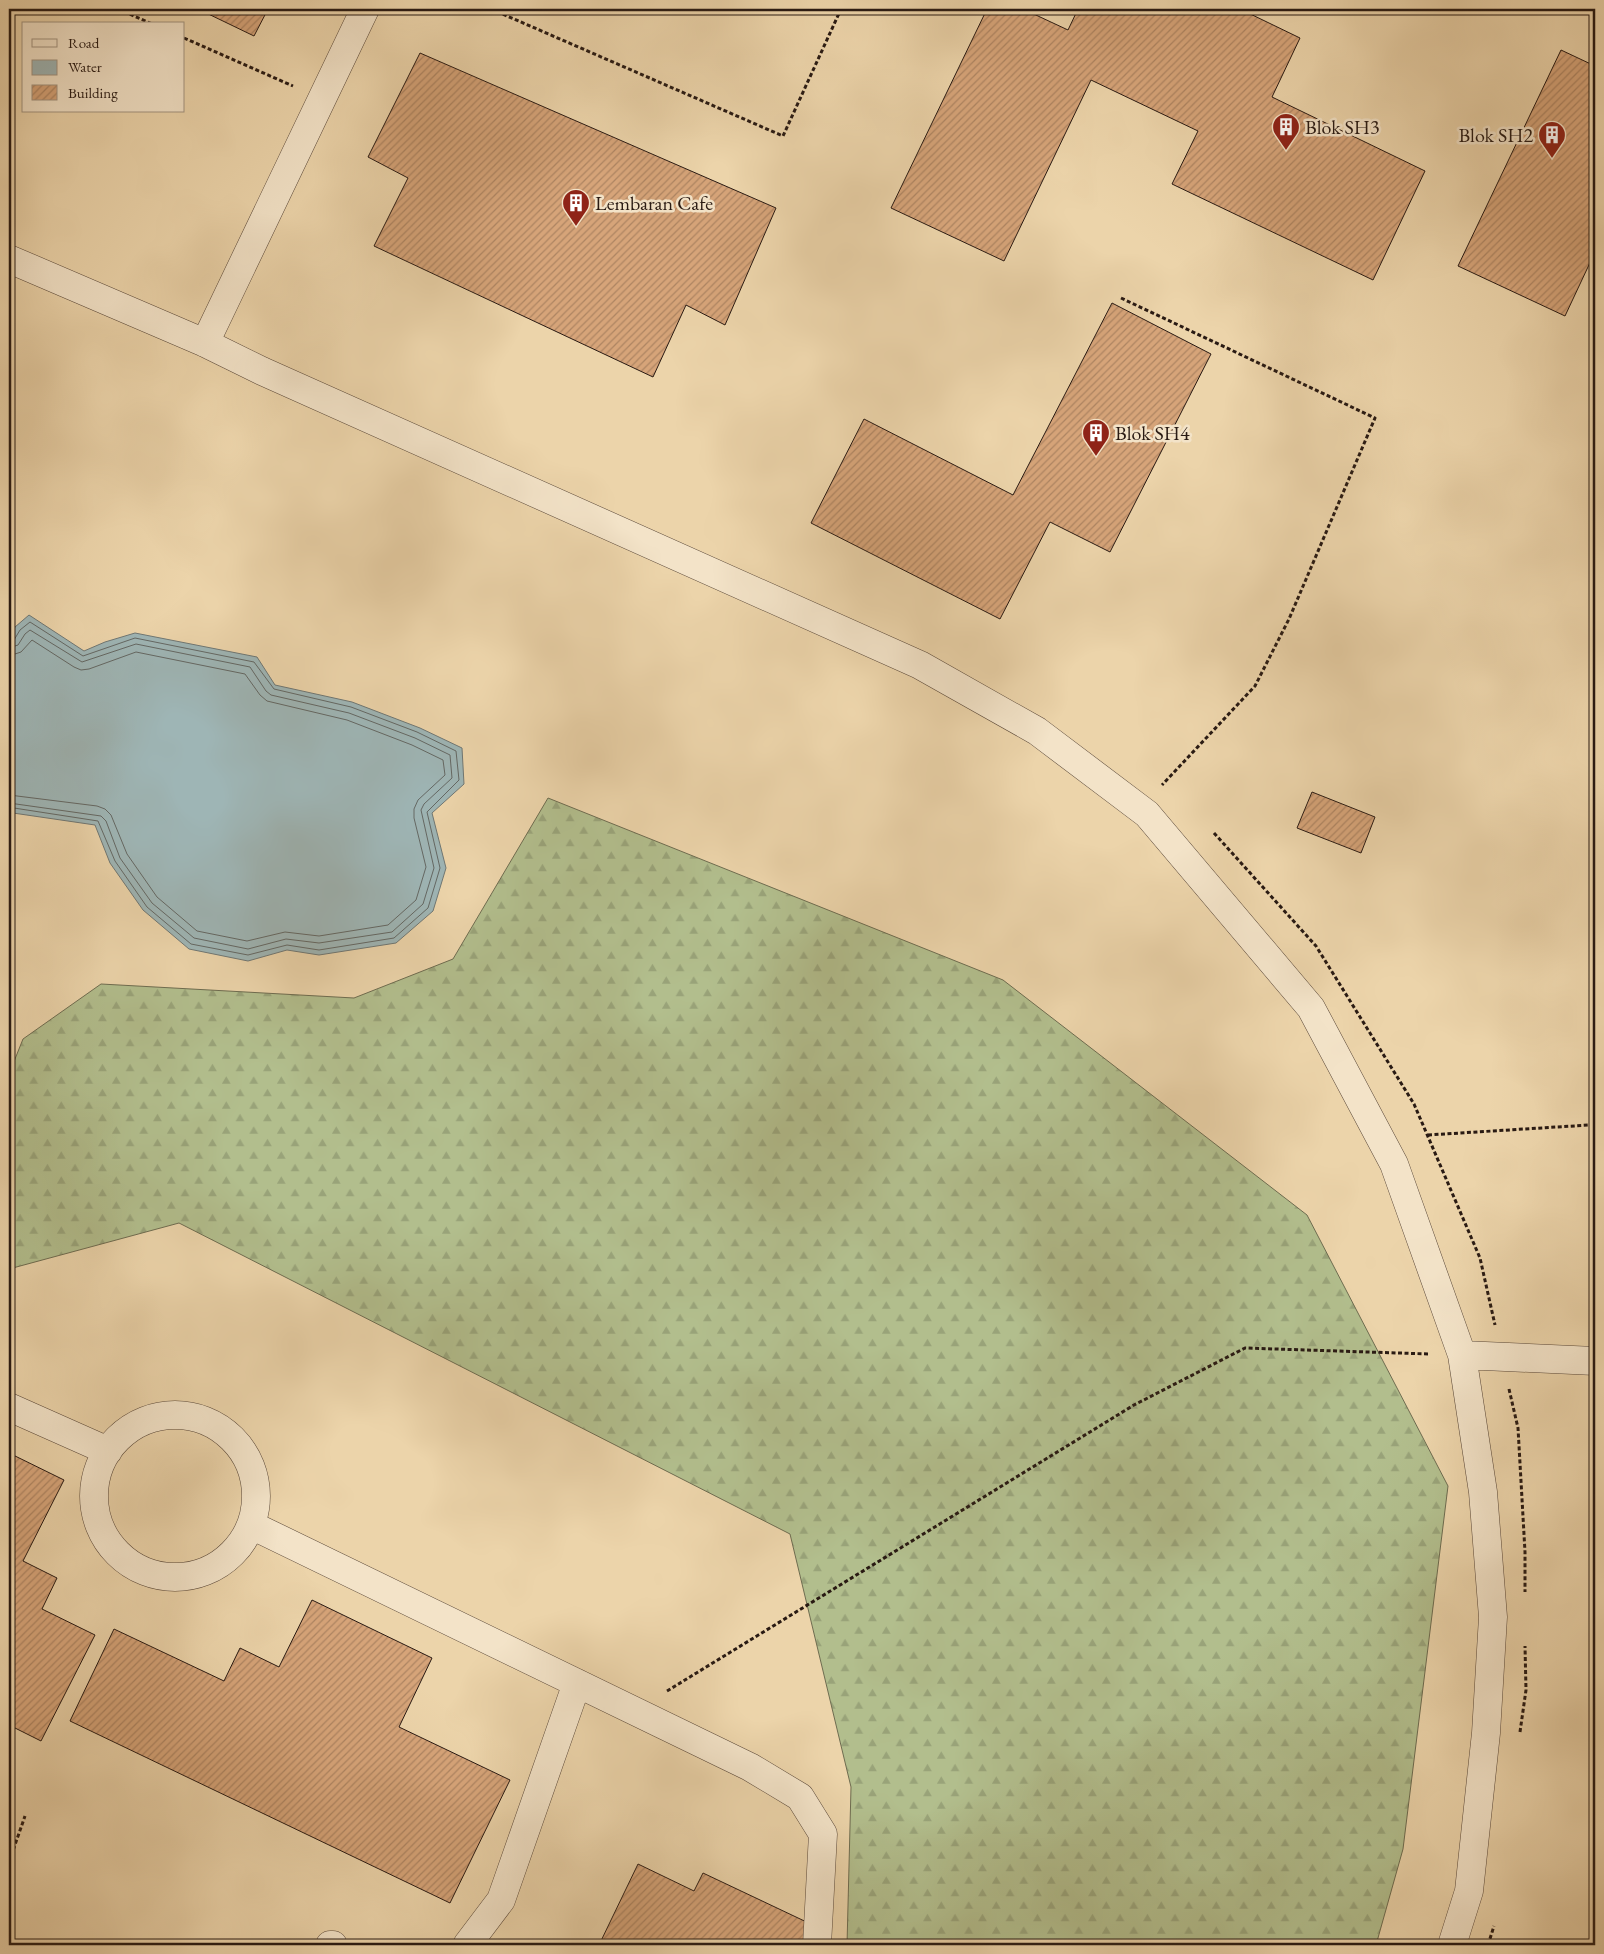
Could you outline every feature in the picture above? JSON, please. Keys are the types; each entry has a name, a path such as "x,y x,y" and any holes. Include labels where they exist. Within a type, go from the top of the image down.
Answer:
{"street":[{"path":"205,343 365,9"},
{"path":"9,259 205,343 262,371 920,665 1037,731 1147,814 1311,1008 1394,1164 1462,1355 1483,1492 1493,1617 1486,1732 1469,1891 1452,1945"},
{"path":"1462,1355 1595,1362"},
{"path":"9,1408 108,1451"},
{"path":"174,1415 200,1420 224,1432 242,1450 253,1474 257,1500 251,1526 238,1549 216,1566 190,1576 162,1577 136,1568 114,1551 100,1527 94,1501 96,1475 108,1451 125,1432 149,1420 174,1415"},
{"path":"251,1526 750,1767 800,1797 823,1834 817,1945"},
{"path":"467,1945 501,1900 577,1683"}],"path":[{"path":"118,9 147,22"},
{"path":"491,9 782,136 841,9"},
{"path":"185,38 300,88"},
{"path":"1121,298 1375,418 1289,619 1255,686 1160,788"},
{"path":"1428,1135 1589,1125"},
{"path":"634,1711 1134,1405 1245,1348 1462,1355"},
{"path":"9,1862 25,1816"}],"green space":[{"path":"548,798 1003,980 1307,1215 1448,1486 1403,1849 1376,1945 847,1945 851,1787 790,1534 179,1223 9,1269 9,1074 23,1039 101,984 354,998 453,959"}],"water":[{"path":"29,615 84,651 135,633 257,657 275,685 352,702 420,728 462,748 464,784 432,813 446,868 433,911 396,943 319,955 287,950 248,961 189,949 143,910 110,863 95,825 9,814 9,642 15,627"}],"building":[{"path":"198,9 268,9 254,36"},
{"name":"Blok SH3","path":"987,9 1023,9 1068,30 1078,9 1240,9 1300,38 1272,97 1425,171 1373,280 1172,184 1198,131 1091,80 1004,261 891,208"},
{"name":"Blok SH2","path":"1561,50 1595,66 1595,252 1565,316 1458,266"},
{"name":"Lembaran Cafe","path":"420,53 776,208 725,325 686,305 653,377 374,246 408,178 368,157"},
{"name":"Blok SH4","path":"1112,303 1211,354 1110,552 1050,522 1000,619 811,523 864,419 1013,495"},
{"path":"1312,792 1375,817 1361,853 1297,828"},
{"path":"9,1453 64,1480 23,1561 57,1578 42,1609 95,1635 41,1741 9,1725"},
{"path":"312,1600 432,1658 399,1727 510,1780 450,1903 70,1721 114,1629 224,1681 240,1648 279,1667"},
{"path":"638,1864 694,1891 703,1873 815,1926 806,1945 599,1945"}],"place":[{"name":"Blok SH3","path":"1286,151"},
{"name":"Blok SH2","path":"1552,159"},
{"name":"Lembaran Cafe","path":"576,227"},
{"name":"Blok SH4","path":"1096,457"}]}
